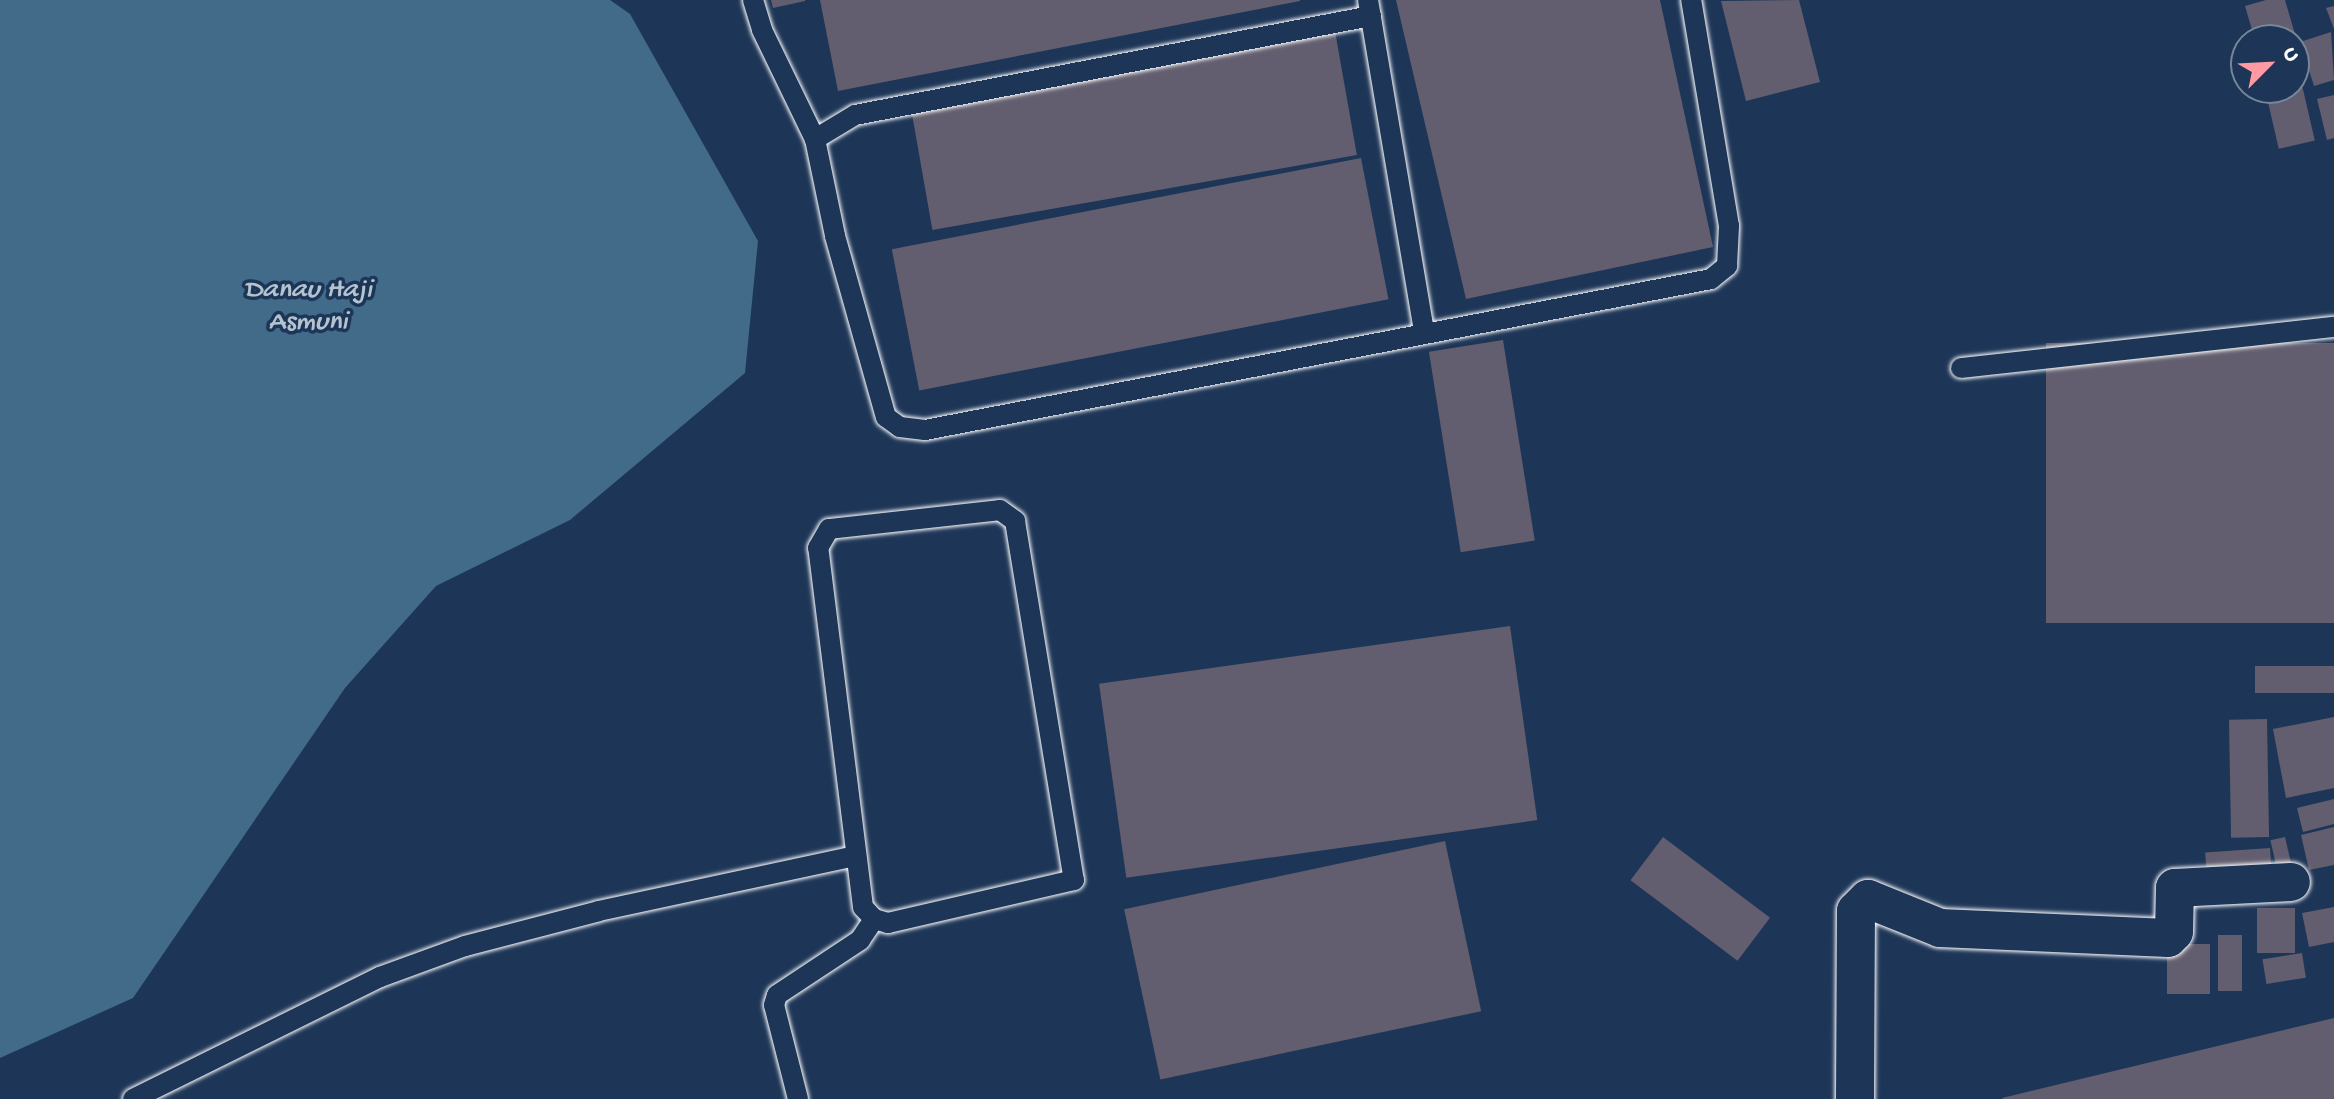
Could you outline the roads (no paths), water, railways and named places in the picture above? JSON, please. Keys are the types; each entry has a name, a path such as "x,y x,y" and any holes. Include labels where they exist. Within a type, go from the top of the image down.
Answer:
{"street":[{"path":"1855,1099 1856,911 1868,899 1940,928 2168,938 2174,932 2175,888 2291,882"}],"lane":[{"path":"753,0 762,30 815,139 886,417 900,427 925,430 1424,331 1711,279 1727,266 1729,226 1691,0"},
{"path":"815,139 855,115 1370,8 1424,331"},
{"path":"1961,368 2334,327"},
{"path":"1008,513 1015,521 1074,880 888,923 874,919 863,907 856,856 818,548 821,536 829,529 1008,513"},
{"path":"133,1099 380,977 465,946 599,911 856,856"},
{"path":"798,1099 774,1005 777,995 860,940 874,919"}],"water":[{"name":"Danau Haji Asmuni","path":"0,0 610,0 630,14 758,241 745,373 570,520 436,586 345,688 133,998 0,1058"}]}
